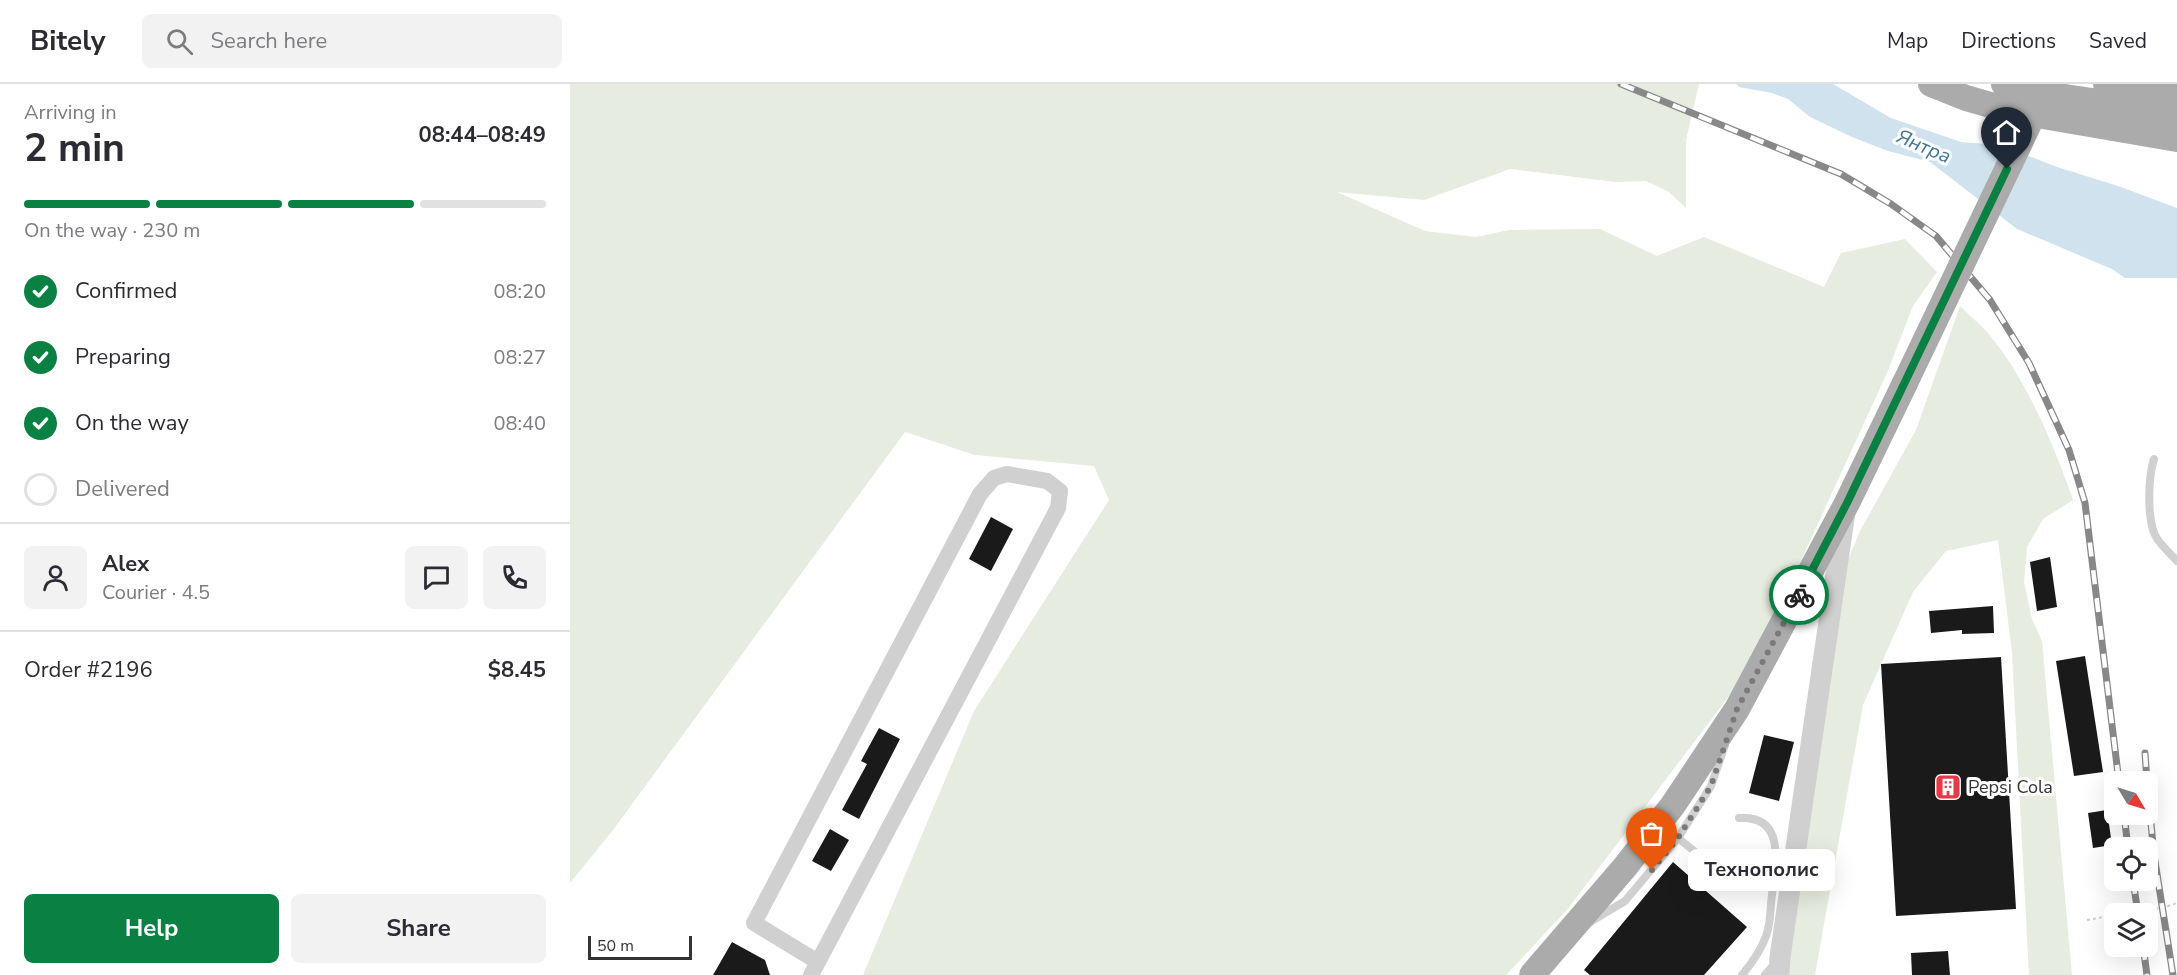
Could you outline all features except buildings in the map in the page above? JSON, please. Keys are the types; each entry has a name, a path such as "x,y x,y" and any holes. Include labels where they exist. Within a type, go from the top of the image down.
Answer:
{"main road":[{"path":"1931,84 1966,98 2008,110 2177,139"},
{"path":"2004,84 2058,96 2177,114"},
{"path":"1532,975 1625,867 1673,805 1737,709 1847,503 2048,84"},
{"path":"2106,84 2177,93"},
{"path":"2133,88 2159,84"},
{"path":"1520,975 1618,861 1666,800 1731,705 1760,669"}],"street":[{"path":"1006,474 1047,481 1059,491 1058,508 815,969 754,923 980,494 994,477 1006,474"},
{"path":"1780,966 1847,503"}],"lane":[{"path":"2154,459 2150,472 2151,524 2156,538 2177,561"},
{"path":"1564,938 1625,901 1678,838 1711,786 1737,709"},
{"path":"1739,818 1750,817 1764,824 1774,836 1777,851 1767,934 1754,960 1742,975"},
{"path":"1678,838 1704,859"},
{"path":"1765,975 1780,966"}],"path":[{"path":"2158,909 2177,903"},
{"path":"2087,920 2104,917"}],"shaded area":[{"path":"570,84 1699,84 1686,140 1686,208 1669,192 1646,181 1615,182 1510,169 1424,200 1337,192 1425,231 1476,237 1509,230 1600,229 1657,256 1704,237 1824,287 1841,253 1905,239 1937,272 1913,306 1887,373 1754,663 1567,910 1506,975 863,975 974,711 1109,500 1094,466 975,455 905,432 613,830 570,883"},
{"path":"1960,306 1987,332 2014,369 2047,434 2073,500 2043,519 2027,547 2024,582 2032,619 2042,641 2072,975 2029,975 2012,653 1998,540 1946,551 1913,592 1863,705 1815,975 1790,975 1789,957 1839,582 1860,531 1916,430"}],"water":[{"name":"Янтра","path":"1737,84 1833,84 1891,118 1961,142 2000,145 2177,208 2177,278 2125,278 2112,269 2017,229 1930,162 1888,151 1852,137 1810,117 1788,99 1772,93 1739,87"}],"railway":[{"path":"1621,84 1841,174 1891,204 1936,236 1990,300 2029,363 2069,450 2085,503 2118,771"},
{"path":"2145,753 2146,771"},
{"path":"2125,825 2127,837"},
{"path":"2151,825 2173,975"},
{"path":"2135,891 2136,903"},
{"path":"2145,957 2147,975"}],"way so far":[{"path":"1652,870 1678,838 1711,786 1737,709 1799,595"}],"place":[{"name":"Pepsi Cola","path":"1948,787"},
{"name":"Технополис","path":"1652,870"}],"route":[{"path":"1799,595 1847,503 2007,169"}]}
